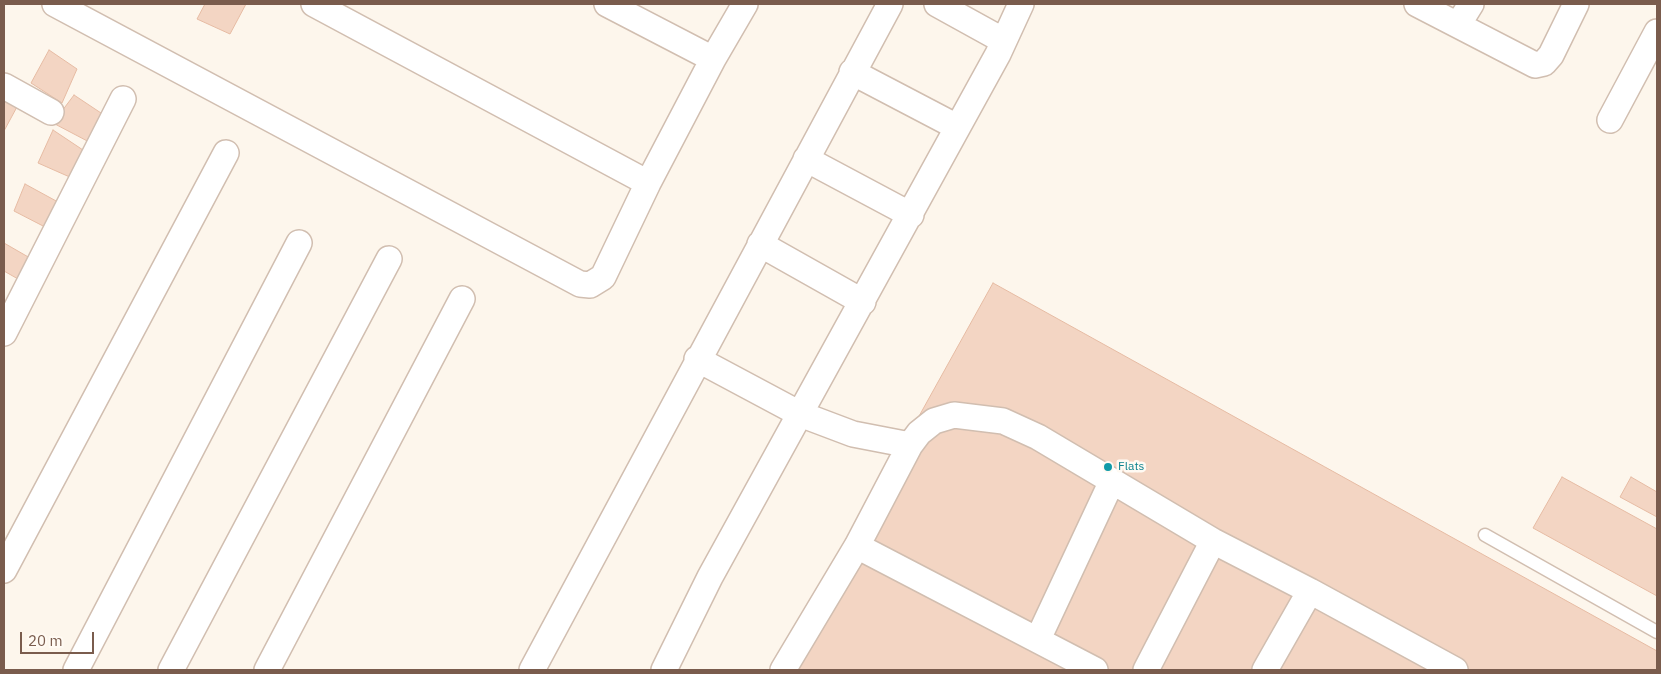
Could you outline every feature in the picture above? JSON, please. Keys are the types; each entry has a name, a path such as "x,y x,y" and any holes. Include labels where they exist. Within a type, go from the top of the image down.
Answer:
{"street":[{"path":"55,4 580,284 590,285 603,277 648,183 713,59 745,4"},
{"path":"314,4 648,183"},
{"path":"607,4 713,59"},
{"path":"532,670 890,4"},
{"path":"937,4 1004,41"},
{"path":"664,670 710,577 911,215 1004,41 1021,4"},
{"path":"1417,4 1535,65 1544,63 1551,54 1576,4"},
{"path":"1458,25 1470,4"},
{"path":"1610,120 1657,32"},
{"path":"852,72 957,127"},
{"path":"4,86 51,112"},
{"path":"4,334 123,99"},
{"path":"4,570 226,153"},
{"path":"806,159 911,215"},
{"path":"76,670 299,243"},
{"path":"760,244 863,302"},
{"path":"171,670 389,259"},
{"path":"267,670 462,299"},
{"path":"697,360 800,414 853,434 910,445"},
{"path":"783,670 857,546 910,445 919,433 934,421 954,415 1003,421 1038,437 1213,542 1310,591 1449,669"},
{"path":"1038,639 1112,481"},
{"path":"1146,670 1213,542"},
{"path":"857,546 1095,670"},
{"path":"1265,670 1310,591"}],"lane":[{"path":"1485,535 1657,632"}],"building":[{"path":"205,4 246,4 230,34 197,19"},
{"path":"49,50 77,69 62,103 31,83"},
{"path":"74,95 107,117 93,144 53,123"},
{"path":"4,98 18,105 4,131"},
{"path":"53,130 86,152 72,178 38,163"},
{"path":"25,184 58,202 45,227 14,211"},
{"path":"4,243 30,258 18,279 4,271"},
{"name":"Flats","path":"993,283 1657,651 1657,670 778,670"},
{"path":"1562,477 1657,529 1657,596 1533,528"},
{"path":"1631,477 1657,492 1657,517 1620,497"}],"place":[{"name":"Flats","path":"1108,467"}]}
